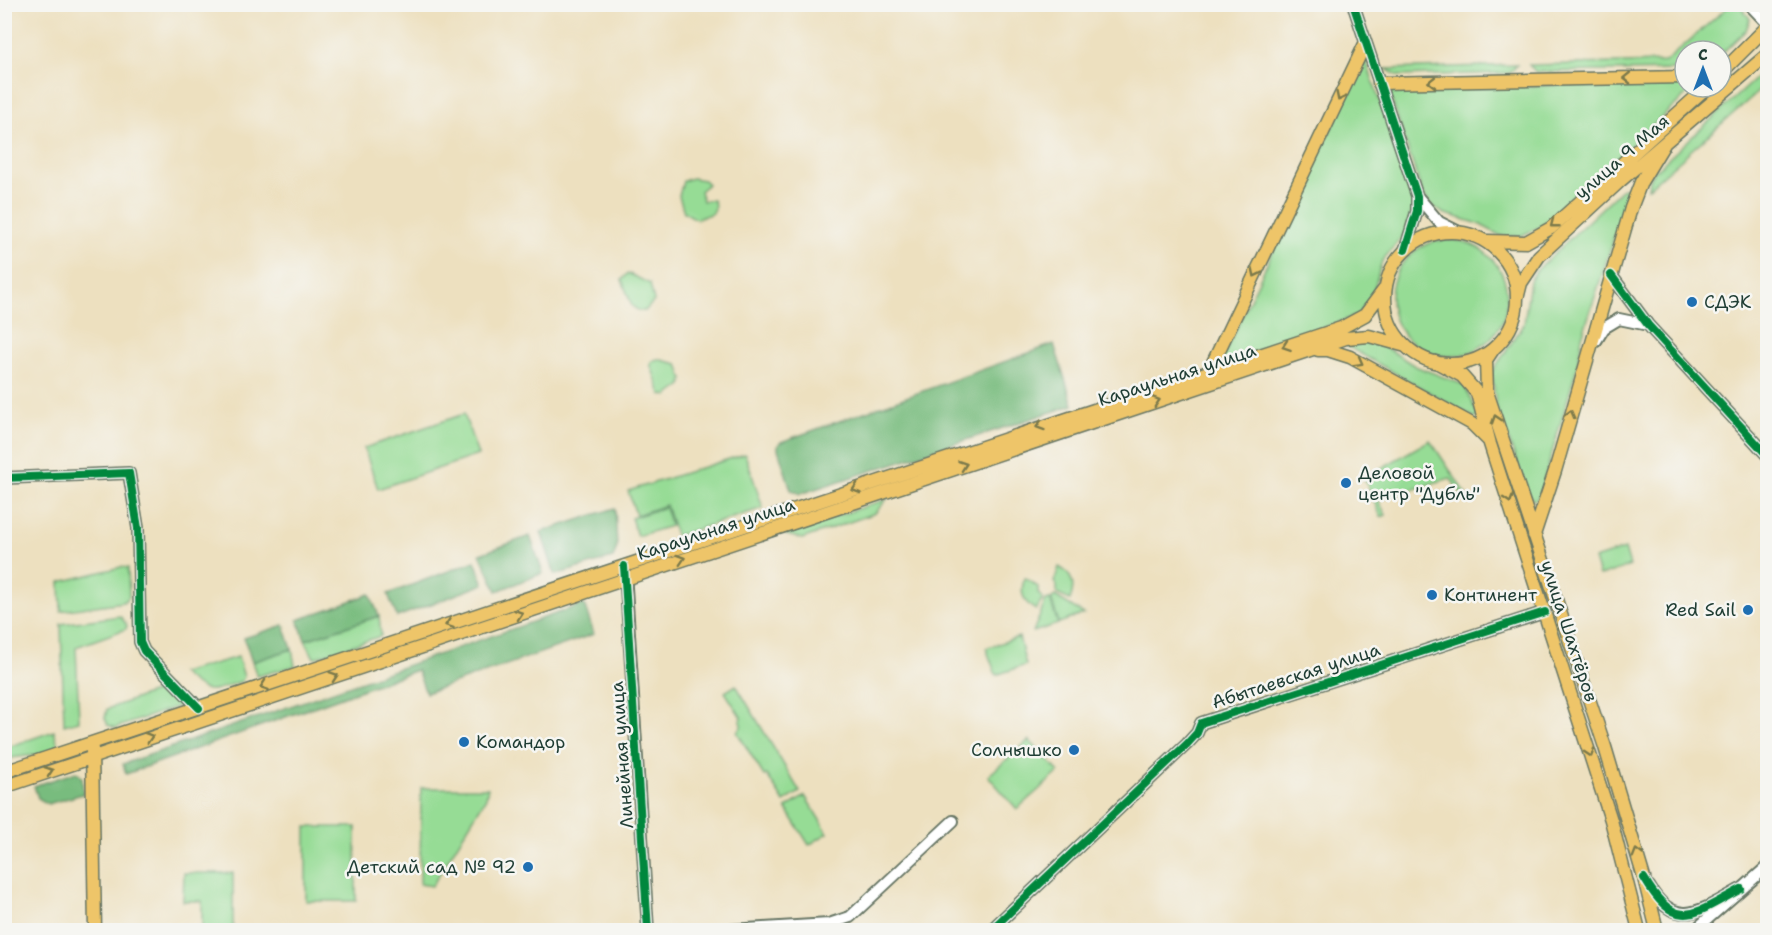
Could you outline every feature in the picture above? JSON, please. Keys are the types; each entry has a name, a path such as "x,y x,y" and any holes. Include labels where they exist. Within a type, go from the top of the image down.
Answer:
{"main road":[{"path":"1733,53 1766,27"},
{"path":"1733,61 1766,27"},
{"path":"1208,373 1365,44"},
{"name":"улица 9 Мая","path":"1517,299 1521,283 1539,256 1767,54"},
{"path":"1378,83 1673,77"},
{"name":"улица 9 Мая","path":"1485,241 1526,242 1551,228 1694,99"},
{"path":"1534,535 1641,182 1664,144"},
{"path":"1461,232 1485,241 1499,252 1509,266 1515,282 1517,299 1514,317 1506,334 1494,348 1467,362 1436,362 1420,356 1395,334 1388,319 1385,303 1386,287 1396,261 1405,250 1431,235 1461,232"},
{"name":"Караульная улица","path":"4,772 92,751 1354,323 1365,315 1386,287"},
{"name":"Караульная улица","path":"4,787 199,708 1303,353 1359,336 1376,337 1406,346"},
{"name":"улица Шахтёров","path":"1494,348 1486,360 1487,392 1564,621 1644,878 1657,930"},
{"path":"1303,353 1328,350 1350,357 1472,424 1490,444"},
{"name":"улица Шахтёров","path":"1436,362 1462,376 1477,393 1490,444 1620,850 1639,930"},
{"path":"92,751 95,930"}],"street":[{"path":"1353,4 1417,196 1418,211 1405,250"},
{"path":"1749,4 1766,27"},
{"path":"1417,196 1439,222 1461,232"},
{"path":"1611,275 1648,325 1767,456"},
{"path":"1586,361 1599,333 1611,322 1628,319 1648,325"},
{"path":"4,478 129,473 138,528 140,642 144,651 199,708"},
{"name":"Линейная улица","path":"625,572 648,930"},
{"name":"Абытаевская улица","path":"992,930 1182,749 1197,733 1201,723 1545,612"},
{"path":"730,930 829,924 850,917 953,821"},
{"path":"1695,930 1767,866"},
{"path":"1644,878 1658,902 1676,913 1690,915 1742,889"},
{"path":"1707,930 1742,889"}],"green space":[{"path":"1731,4 1740,5 1750,19 1746,30 1733,42 1733,39 1691,39"},
{"path":"1673,55 1673,70 1536,72 1529,65 1665,62"},
{"path":"1365,57 1414,203 1405,233 1382,261 1371,299 1356,316 1219,365"},
{"path":"1517,65 1510,73 1398,76 1386,69"},
{"path":"1767,68 1767,84 1648,188 1649,179 1655,171"},
{"path":"1673,82 1673,99 1682,99 1542,226 1520,236 1501,236 1479,224 1443,213 1430,204 1422,192 1388,89"},
{"path":"692,178 704,180 708,184 700,191 703,201 713,200 715,205 713,213 696,219 684,212 679,196 683,181"},
{"path":"1623,188 1628,188 1628,194 1582,337 1577,367 1540,494 1536,500 1533,500 1529,495 1496,406 1492,372 1524,324 1530,281 1536,271"},
{"path":"1449,240 1471,244 1490,257 1503,276 1507,298 1503,320 1490,339 1471,352 1449,356 1427,352 1408,339 1395,320 1391,298 1395,276 1408,257 1427,244"},
{"path":"628,273 650,284 654,301 645,311 639,311 632,306 622,280"},
{"path":"1354,340 1377,342 1415,366 1464,385 1478,416 1475,418 1343,344"},
{"path":"1054,344 1073,405 800,494 791,490 778,449 781,442"},
{"path":"657,359 678,364 683,379 682,385 667,396 661,394 651,366 651,362"},
{"path":"464,414 478,455 378,489 364,448"},
{"path":"1430,440 1469,499 1466,500 1450,478 1378,500 1386,515 1381,517 1364,478"},
{"path":"745,454 763,508 676,536 666,505 636,515 628,491"},
{"path":"887,499 875,513 802,539 783,534"},
{"path":"665,507 671,526 637,536 631,518"},
{"path":"615,508 617,547 613,558 555,575 541,532"},
{"path":"530,536 543,573 497,591 480,554"},
{"path":"1625,549 1630,566 1599,576 1594,559"},
{"path":"475,561 484,584 397,617 388,594"},
{"path":"121,567 128,568 129,597 123,602 61,611 60,582"},
{"path":"1059,567 1072,580 1073,590 1070,600 1057,594 1057,586 1054,582"},
{"path":"1025,578 1038,587 1038,593 1043,599 1036,610 1023,596 1022,588"},
{"path":"370,594 379,616 305,640 298,620"},
{"path":"1055,596 1084,614 1059,623 1051,599"},
{"path":"1050,599 1058,624 1033,632 1046,600"},
{"path":"584,604 594,634 426,693 417,670 126,774 123,764"},
{"path":"120,616 127,625 126,629 76,647 79,721 64,725 61,624"},
{"path":"379,616 381,636 314,658 305,640"},
{"path":"284,625 292,649 252,662 244,638"},
{"path":"1019,637 1026,665 996,675 986,648"},
{"path":"292,649 295,666 257,676 252,662"},
{"path":"238,657 244,677 242,681 216,690 204,689 181,673"},
{"path":"736,685 800,792 784,802 767,775 764,776 737,732 741,727 741,717 725,692"},
{"path":"168,687 180,701 179,706 115,728 108,725 105,718 107,709"},
{"path":"54,731 58,745 53,749 40,754 5,760 5,748"},
{"path":"1029,740 1059,772 1017,809 988,776"},
{"path":"76,772 82,777 83,794 48,804 38,798 34,786"},
{"path":"421,788 488,788 486,798 432,886 420,884"},
{"path":"805,796 828,833 809,845 786,808"},
{"path":"306,827 356,827 356,901 306,901"},
{"path":"184,873 233,873 233,930 202,930 202,901 183,901"}],"cycle path":[{"path":"1353,4 1417,196 1417,211 1405,250"},
{"path":"1611,275 1648,325 1768,456"},
{"path":"4,478 129,473 138,528 140,642 144,651 199,708"},
{"path":"624,566 648,930"},
{"path":"991,930 1187,744 1197,733 1201,723 1545,612"},
{"path":"1644,878 1666,907 1677,913 1687,914 1698,911 1741,889"}],"place":[{"name":"СДЭК","path":"1692,302"},
{"name":"Деловой центр \"Дубль\"","path":"1346,483"},
{"name":"Континент","path":"1432,595"},
{"name":"Red Sail","path":"1748,610"},
{"name":"Командор","path":"464,742"},
{"name":"Солнышко","path":"1074,750"},
{"name":"Детский сад № 92","path":"528,867"}]}
